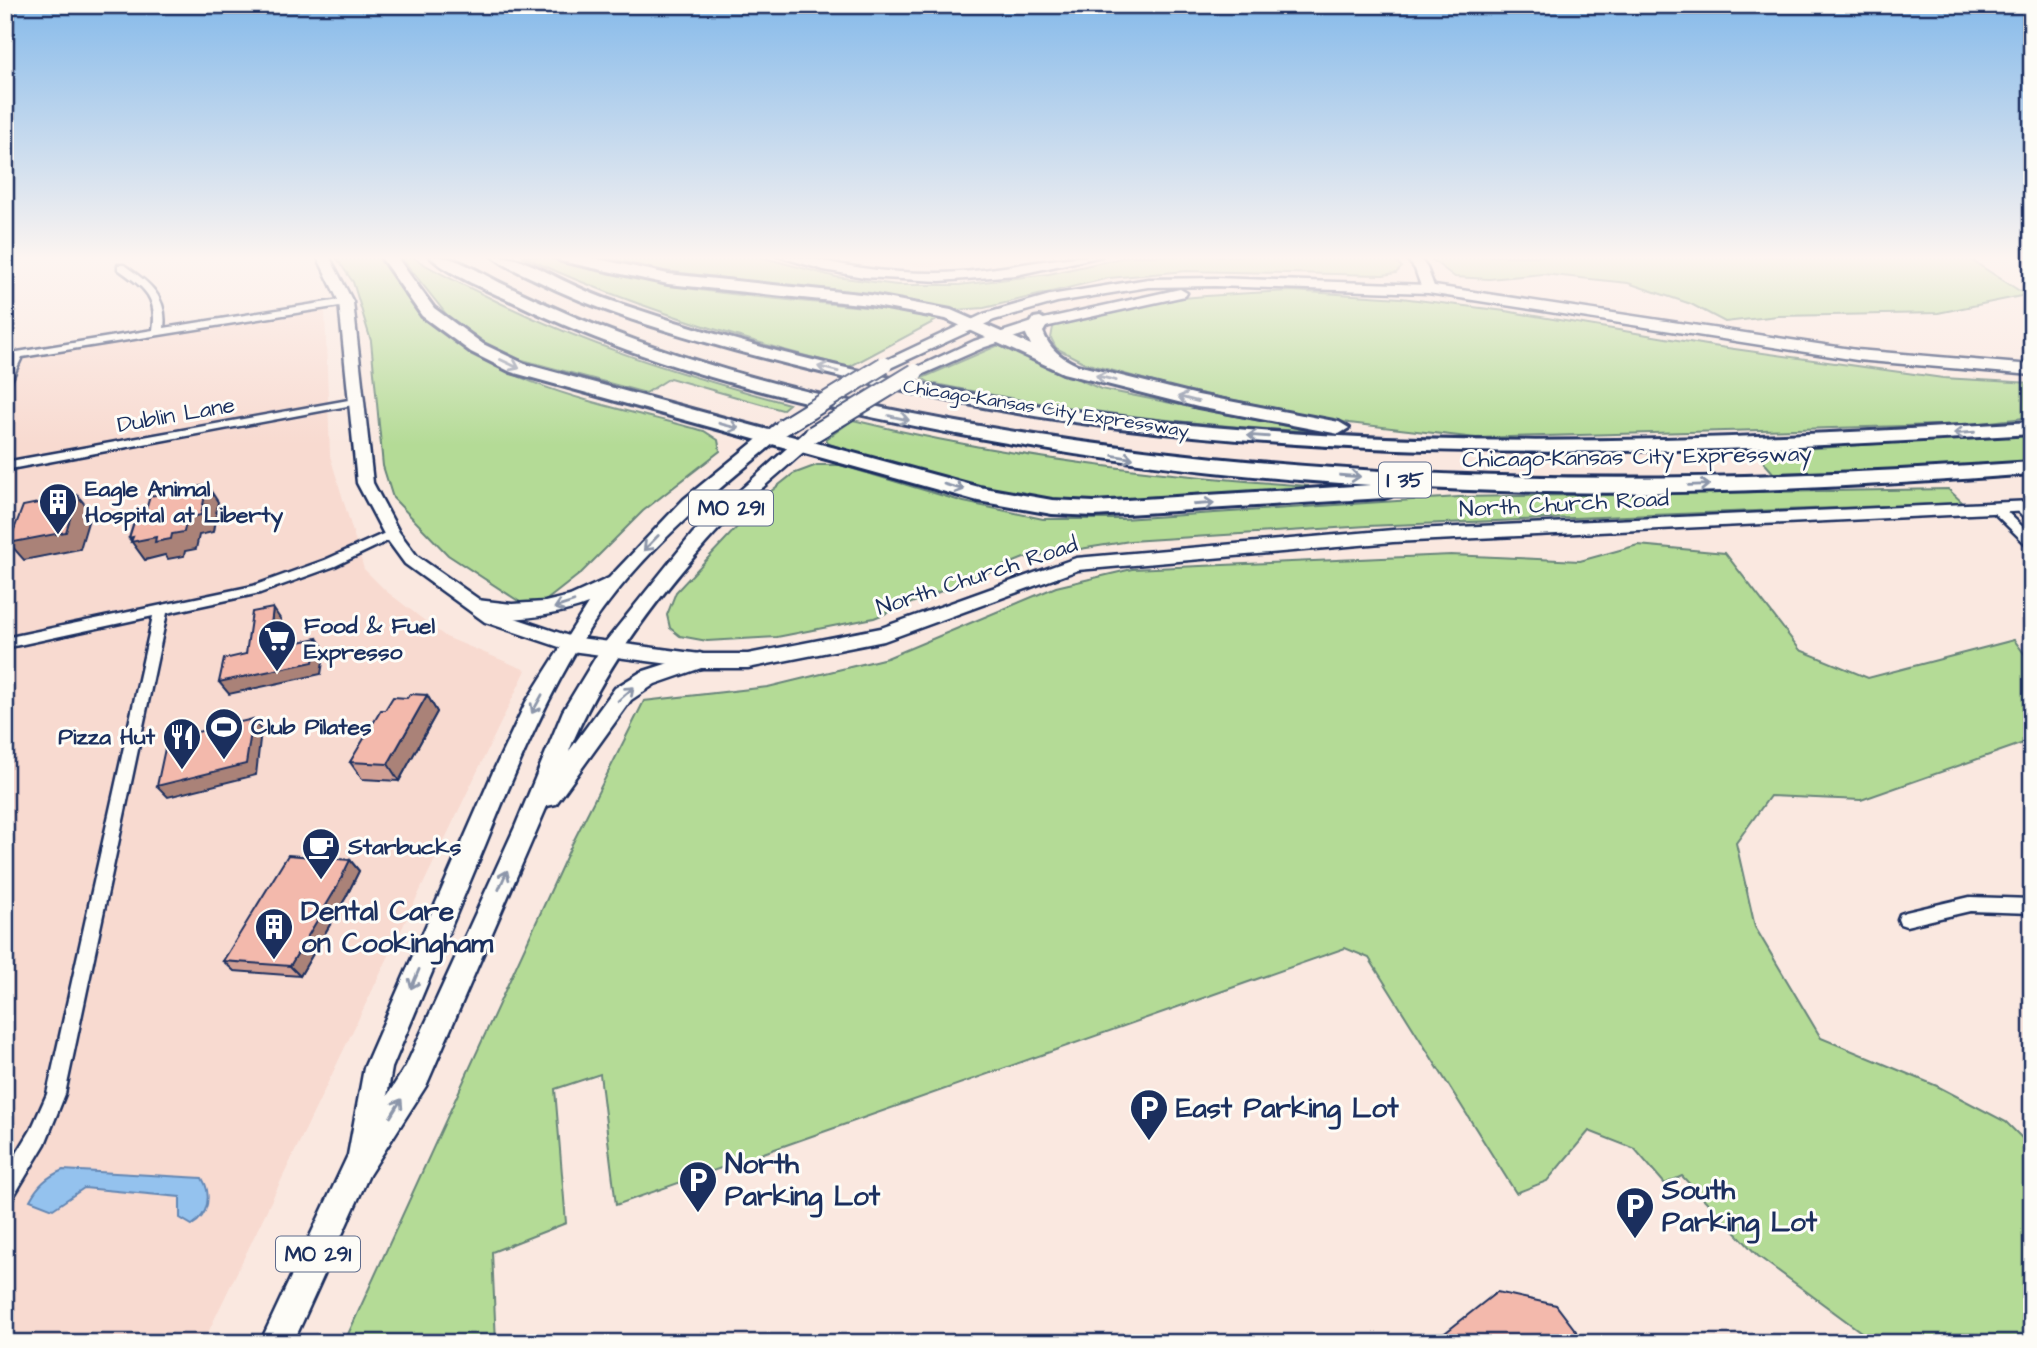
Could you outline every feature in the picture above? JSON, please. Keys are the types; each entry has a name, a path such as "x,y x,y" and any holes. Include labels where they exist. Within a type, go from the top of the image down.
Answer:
{"highway":[{"path":"437,319 477,348 518,368 806,439 978,494 1052,507 1094,509 1474,485"},
{"name":"Chicago-Kansas City Expressway","path":"565,319 612,339 785,392 955,430 1160,462 1474,485 1669,486 1940,476 2032,468"},
{"name":"Chicago-Kansas City Expressway","path":"651,319 693,334 918,391 1163,430 1448,448 1842,440 2032,428"},
{"path":"958,319 973,323 1070,369 1198,401 1448,448"},
{"path":"1040,322 1034,332 1037,340 1056,363"}],"main road":[{"name":"North Church Road","path":"347,319 354,402 365,483 392,534 411,560 491,617 571,644 699,661 748,661 884,634 1076,564 1393,536 1996,508 2028,510"},
{"name":"MO 291","path":"359,1165 378,1068 504,772 534,708 584,622 624,573 690,503 777,432 884,365 985,319"},
{"name":"MO 291","path":"276,1343 359,1165 416,1076 527,827 574,711 610,650 700,537 806,439 915,372 1000,336 1051,319"},
{"name":"MO 291","path":"1622,319 1857,355 2032,370"},
{"path":"477,607 527,613 547,610 592,595 624,573"},
{"path":"527,827 623,694 648,678 699,661"}],"street":[{"path":"158,332 161,319"},
{"path":"5,357 240,319"},
{"path":"5,383 18,355"},
{"name":"Dublin Lane","path":"5,466 354,402"},
{"path":"1996,508 2032,543"},
{"path":"5,643 289,580 392,534"},
{"path":"5,1192 38,1137 56,1094 161,610"},
{"path":"1906,919 1970,904 2032,906"}],"shaded area":[{"path":"267,319 325,319 330,456 364,569 386,591 446,637 526,670 203,1343 5,1343 5,365 8,359"}],"green space":[{"path":"364,319 428,319 454,341 486,361 520,377 593,402 704,431 718,440 720,451 643,511 581,573 544,602 520,602 448,555 393,498 383,466 371,341"},
{"path":"450,319 535,319 632,357 789,404 782,410 670,378 646,393 515,358 458,329"},
{"path":"683,319 934,319 937,320 849,367"},
{"path":"1071,319 1552,319 1713,346 1943,378 2032,383 2032,417 1973,424 1476,438 1349,423 1179,389 1085,363 1056,348 1051,338 1053,327"},
{"path":"1719,319 1752,319 1725,322"},
{"path":"999,345 1101,389 1315,432 1218,425 1074,408 930,383 922,378"},
{"path":"853,420 966,444 1080,463 1309,486 1221,498 1157,503 1096,504 1038,498 948,479 829,444 826,439"},
{"path":"2032,434 2032,461 1929,468 1774,474 1755,452"},
{"path":"817,465 840,465 964,502 1043,519 1122,519 1459,497 1948,489 1963,503 1367,526 1130,541 1024,558 874,618 777,637 707,641 680,636 670,628 667,615 676,592 770,492 793,474"},
{"path":"1638,545 1725,553 1800,650 1868,678 2014,640 2032,664 2032,740 1861,800 1770,796 1736,843 1755,927 1821,1038 1937,1086 2006,1122 2032,1148 2032,1343 1876,1343 1758,1256 1682,1176 1665,1184 1635,1149 1589,1131 1547,1181 1516,1193 1369,958 1345,948 616,1205 600,1074 555,1089 566,1223 492,1252 496,1343 344,1343 572,844 644,701 768,687 887,658 1056,587 1132,569 1451,555 1580,561"}],"water":[{"path":"63,1170 202,1178 207,1191 207,1204 202,1216 192,1225 180,1218 180,1197 84,1188 53,1209 30,1200 43,1182"}],"building":[{"path":"207,485 201,515 187,518 184,532 172,534 171,539 155,542 156,537 131,542 133,537 129,538 135,519 144,517 150,496"},
{"path":"77,495 66,532 9,543 23,506"},
{"path":"273,608 268,649 317,638 313,662 219,682 224,659 246,654 252,612"},
{"path":"410,694 427,695 388,764 350,762 381,710 385,710 393,697 407,698"},
{"path":"253,719 246,764 157,786 167,739"},
{"path":"288,855 350,860 290,966 223,961"},
{"path":"1497,1292 1556,1305 1585,1343 1438,1343 1436,1340"}],"place":[{"name":"Eagle Animal Hospital at Liberty","path":"58,536"},
{"name":"Food & Fuel Expresso","path":"277,673"},
{"name":"Club Pilates","path":"224,761"},
{"name":"Pizza Hut","path":"182,771"},
{"name":"Starbucks","path":"321,881"},
{"name":"Dental Care on Cookingham","path":"274,961"},
{"name":"East Parking Lot","path":"1149,1142"},
{"name":"North Parking Lot","path":"698,1214"},
{"name":"South Parking Lot","path":"1635,1240"}]}
